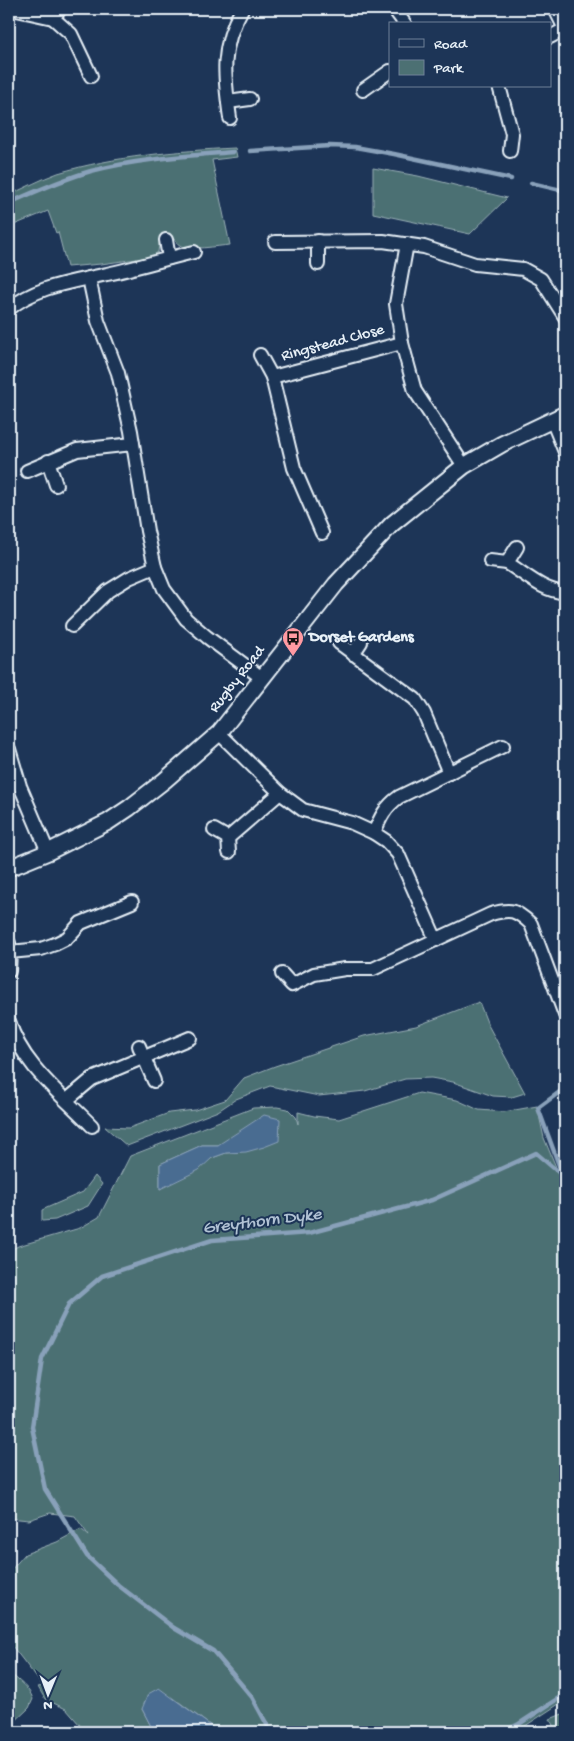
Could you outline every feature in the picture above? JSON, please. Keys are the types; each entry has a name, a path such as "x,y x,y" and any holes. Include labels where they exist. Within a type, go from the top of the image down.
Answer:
{"street":[{"path":"12,9 57,13 72,34 91,76"},
{"path":"230,118 225,80 226,51 236,20 242,9"},
{"path":"394,9 403,22"},
{"path":"552,36 565,29 555,9"},
{"path":"363,90 389,72"},
{"path":"500,88 512,134 510,151"},
{"path":"228,102 250,99"},
{"path":"166,240 169,258"},
{"path":"275,242 384,240 424,248 475,264 522,269 540,279 565,317"},
{"path":"318,241 318,264"},
{"path":"407,244 396,304 402,343 415,391 464,466"},
{"path":"9,309 19,300 60,284 194,252"},
{"path":"88,278 98,321 118,373 133,444 154,567 164,589 186,619 206,637 262,678"},
{"name":"Ringstead Close","path":"272,377 402,343"},
{"name":"Ringstead Close","path":"260,355 272,377 294,468 322,534"},
{"path":"558,417 565,452"},
{"name":"Rugby Road","path":"9,868 48,852 130,808 180,768 218,732 336,584 392,524 464,466 502,444 558,417"},
{"path":"27,471 78,450 133,444"},
{"path":"48,461 56,485"},
{"path":"507,563 517,547"},
{"path":"490,561 507,563 542,586 565,592"},
{"path":"72,626 108,591 129,578 154,567"},
{"path":"353,654 361,642"},
{"path":"339,643 415,699 424,713 449,773"},
{"path":"218,732 280,793 303,810 352,823 386,840 398,854 436,940"},
{"path":"374,833 384,811 398,797 503,746"},
{"path":"9,749 11,770 48,852"},
{"path":"228,838 280,793"},
{"path":"214,830 228,838"},
{"path":"228,838 229,852"},
{"path":"9,971 10,947 41,949 55,944 67,938 81,923 132,902"},
{"path":"282,974 292,985 314,974 345,969 373,969 491,914 506,910 520,914 531,924 565,1015"},
{"path":"9,1021 15,1037 26,1056 92,1126"},
{"path":"66,1100 92,1080 142,1052 190,1038"},
{"path":"142,1052 154,1081"}],"green space":[{"path":"235,148 237,157 212,160 230,245 197,248 185,247 173,239 170,233 163,234 160,237 158,252 151,257 67,267 58,232 56,233 48,211 9,227 9,195 58,173 123,158"},
{"path":"373,168 418,176 507,198 470,234 373,213"},
{"path":"479,1002 488,1025 525,1093 512,1097 493,1096 453,1082 431,1078 405,1079 365,1091 319,1096 270,1086 236,1099 218,1111 127,1146 105,1127 129,1128 169,1113 195,1110 225,1100 244,1078 275,1066 364,1036 416,1026"},
{"path":"419,1093 457,1100 479,1110 504,1112 537,1106 544,1138 565,1189 565,1700 516,1732 216,1732 211,1726 179,1702 142,1709 154,1732 86,1732 66,1709 45,1699 38,1687 43,1686 9,1642 9,1577 11,1570 25,1554 57,1542 81,1529 89,1536 75,1516 50,1513 29,1520 9,1518 9,1251 18,1246 80,1228 99,1217 130,1156 253,1108 277,1107 288,1109 296,1117 298,1124 298,1112 339,1119","holes":["202,1145 218,1145 241,1152 226,1153 212,1158 160,1189 160,1164"]},
{"path":"95,1176 102,1184 88,1206 55,1220 42,1221 42,1210 83,1192"},
{"path":"9,1672 26,1688 33,1699 29,1708 9,1727"},
{"path":"565,1713 565,1732 556,1732 550,1719"}],"water":[{"path":"264,1115 280,1119 279,1141 246,1152 226,1153 212,1158 199,1170 160,1189 160,1164 202,1145 218,1145"},
{"path":"159,1688 211,1726 216,1732 154,1732 142,1709 148,1694"}],"waterway":[{"path":"250,151 330,146 355,147 511,179"},
{"path":"9,203 70,178 108,167 162,158 233,152"},
{"path":"531,183 565,191"},
{"name":"Greythorn Dyke","path":"271,1732 252,1697 213,1651 174,1628 118,1585 87,1556 45,1489 32,1427 42,1359 69,1304 102,1276 212,1240 309,1233 432,1200 536,1153 563,1176 538,1108 565,1088"},
{"name":"Greythorn Dyke","path":"503,1732 519,1724 565,1694"}],"place":[{"name":"Dorset Gardens","path":"293,657"}]}
